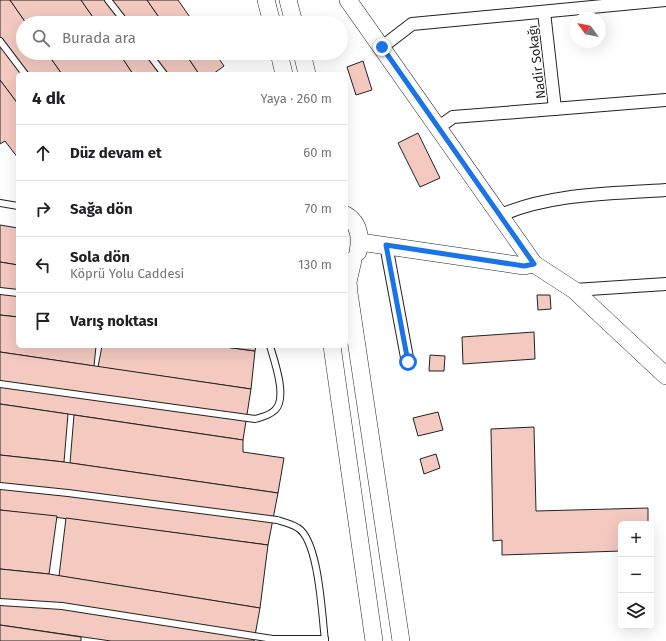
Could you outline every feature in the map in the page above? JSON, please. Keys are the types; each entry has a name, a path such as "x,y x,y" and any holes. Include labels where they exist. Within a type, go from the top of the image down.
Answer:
{"main road":[{"path":"266,0 270,16"},
{"path":"288,0 292,16"},
{"path":"348,0 439,127 534,264 574,290 666,376"},
{"path":"281,60 284,72"},
{"path":"304,60 307,72"},
{"path":"348,215 357,228 360,242 358,251 350,262 348,282 349,294 401,641"},
{"path":"360,242 524,266 534,264"},
{"path":"332,348 374,641"}],"street":[{"path":"382,47 412,24 666,0"},
{"name":"Nadir Sokağı","path":"544,12 555,109"},
{"path":"439,127 453,117 666,100"},
{"path":"500,215 520,207 570,197 666,190"},
{"path":"386,245 408,362"},
{"path":"574,290 666,284"}],"lane":[{"path":"108,0 121,16"},
{"path":"0,41 23,72"},
{"path":"153,60 162,72"},
{"path":"0,203 16,206"},
{"path":"0,291 16,293"},
{"path":"0,384 255,418 268,415 276,409 280,398 279,378 271,348"},
{"path":"0,486 68,493 277,520 299,528 309,542 315,559 325,640 273,639 62,606 0,602"}],"building":[{"path":"0,0 10,0 21,16 16,16 16,60 52,60 61,72 16,72 16,101 0,80"},
{"path":"10,0 81,0 92,16 21,16"},
{"path":"81,0 147,0 158,16 92,16"},
{"path":"147,0 178,0 189,16 158,16"},
{"path":"52,60 124,60 132,72 61,72"},
{"path":"124,60 190,60 198,72 132,72"},
{"path":"190,60 220,60 224,66 216,72 198,72"},
{"path":"363,61 372,90 356,95 347,67"},
{"path":"0,80 16,101 16,155 5,141 0,144"},
{"path":"418,133 440,178 420,187 398,143"},
{"path":"0,225 16,228 16,265 0,262"},
{"path":"0,262 16,265 16,317 0,315"},
{"path":"537,295 550,295 551,309 538,310"},
{"path":"0,315 16,317 16,348 96,348 94,366 0,352"},
{"path":"534,332 535,359 463,364 462,337"},
{"path":"102,348 233,348 255,351 251,389 98,367"},
{"path":"233,348 256,348 255,351"},
{"path":"0,352 251,389 243,440 0,404"},
{"path":"430,355 445,356 444,371 429,371"},
{"path":"0,404 68,414 64,462 0,455"},
{"path":"438,412 443,430 418,436 413,418"},
{"path":"74,415 243,440 243,452 284,458 278,493 70,463"},
{"path":"534,427 536,511 648,508 648,521 618,521 618,551 502,555 502,540 493,541 491,429"},
{"path":"436,454 440,468 424,474 420,459"},
{"path":"0,455 64,462 278,493 268,545 0,510"},
{"path":"0,510 57,516 49,574 0,569"},
{"path":"66,518 268,545 260,608 59,576"},
{"path":"0,569 49,574 260,608 254,641 111,641 0,625"},
{"path":"0,625 81,637 81,641 0,641"}],"route":[{"path":"382,47 534,264 524,266 386,245 408,362"}]}
